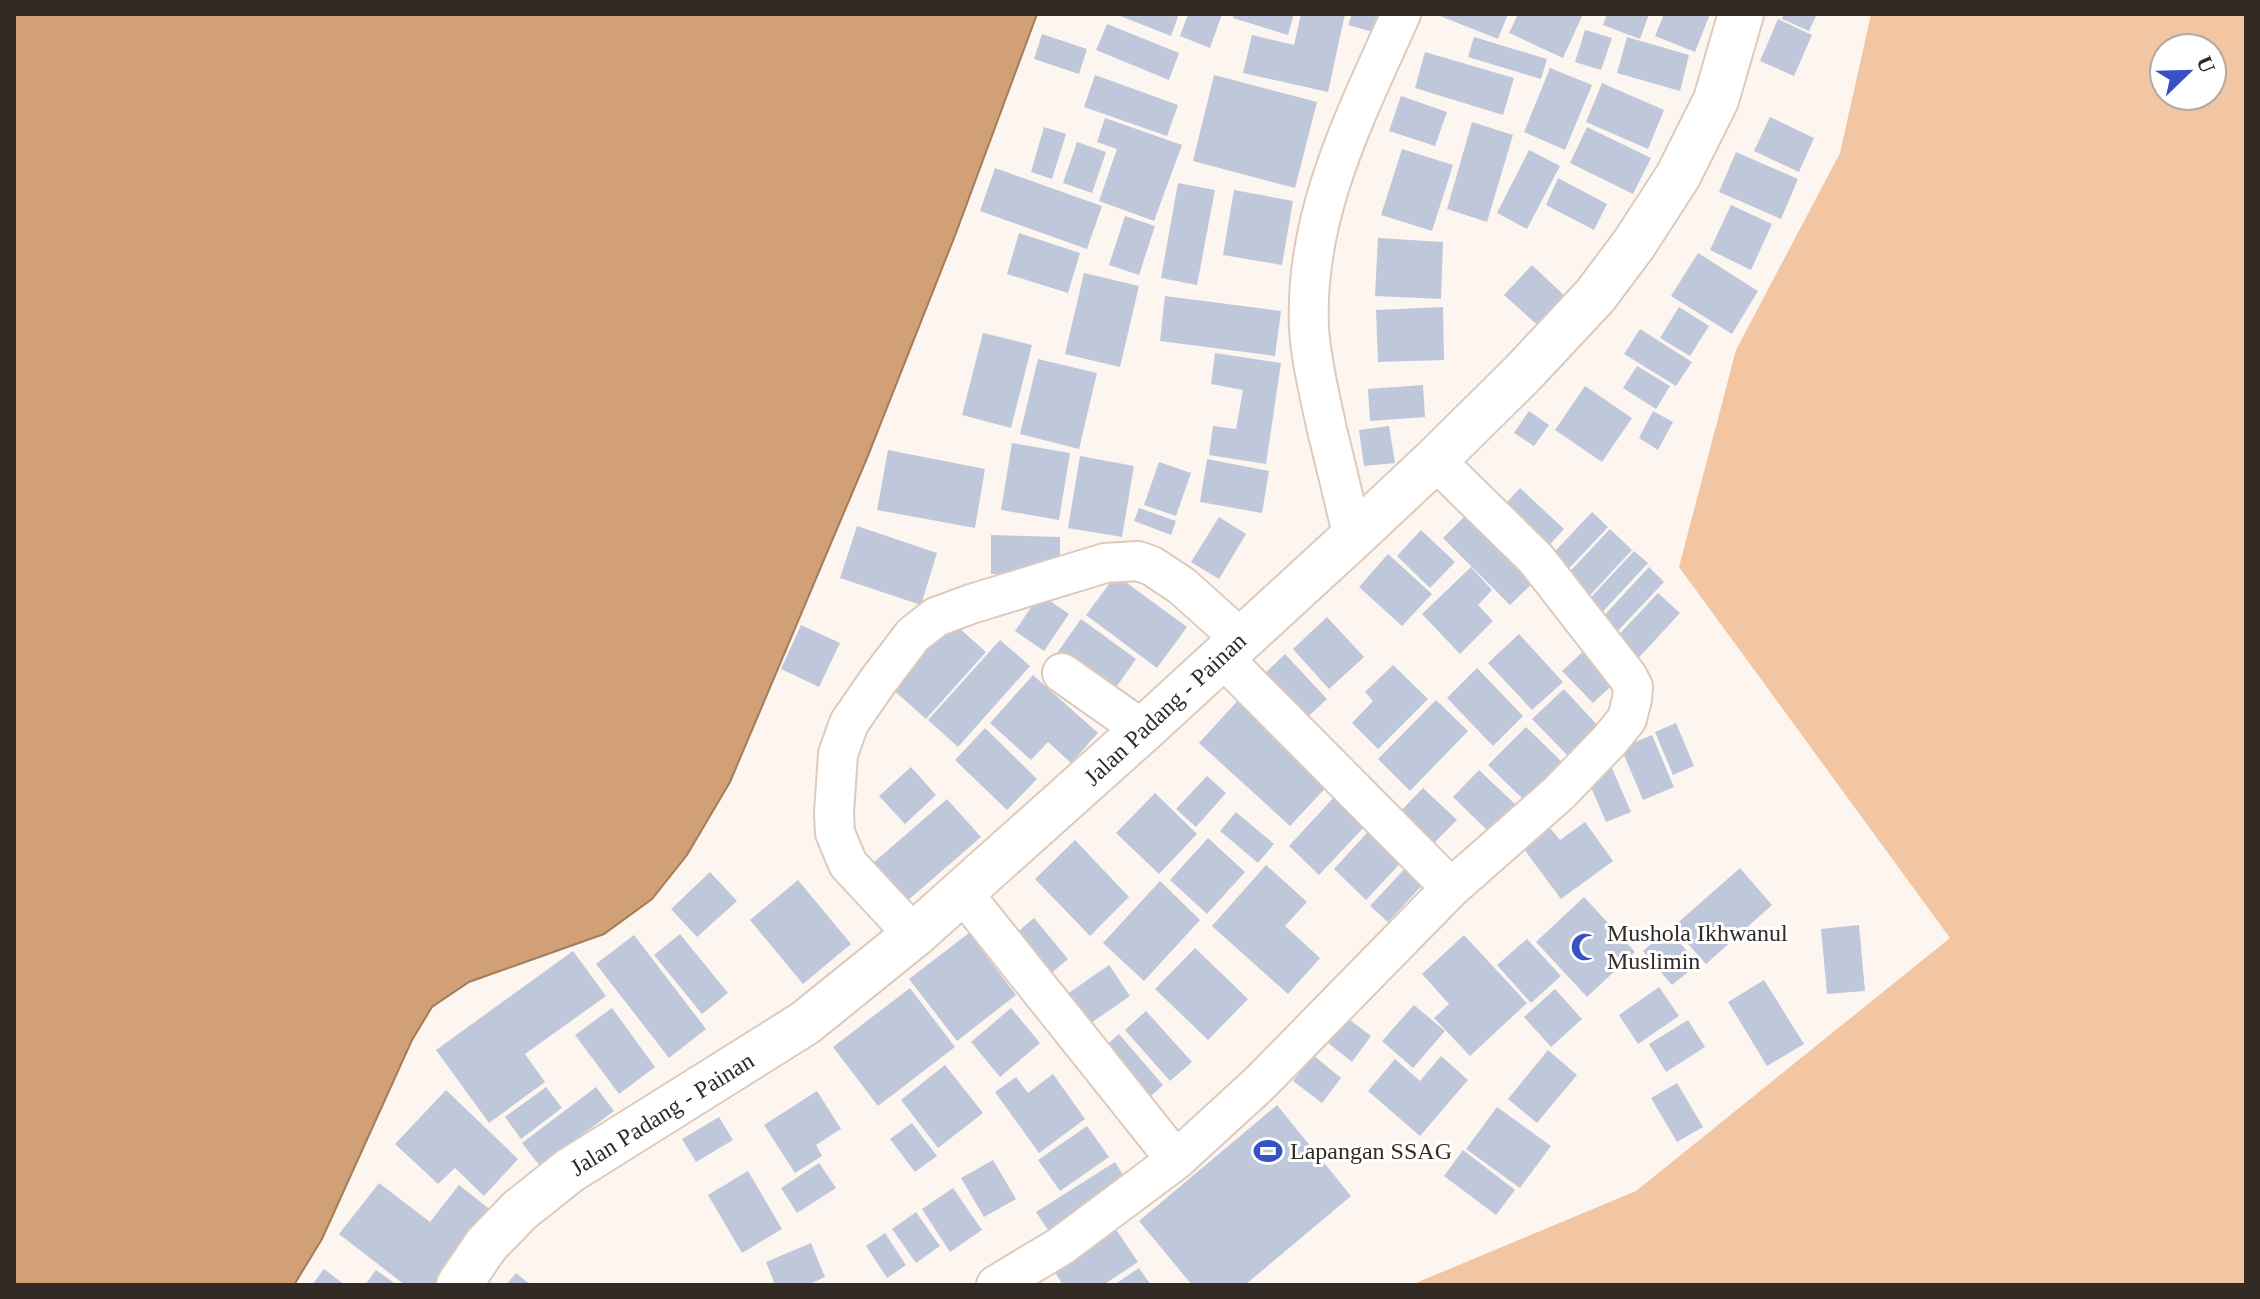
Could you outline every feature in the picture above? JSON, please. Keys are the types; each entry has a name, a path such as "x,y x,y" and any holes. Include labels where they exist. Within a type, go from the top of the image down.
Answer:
{"highway":[{"name":"Jalan Padang - Painan","path":"459,1285 486,1245 520,1210 569,1171 805,1023 963,893 1353,537 1523,373 1595,296 1634,244 1678,176 1716,100 1741,14"}],"street":[{"path":"1353,537 1316,383 1309,330 1309,286 1321,211 1351,125 1401,14"},
{"path":"996,1285 1061,1246 1176,1160 1261,1082 1451,888 1559,793 1627,719 1633,687 1628,677 1536,559 1435,460"},
{"path":"914,935 848,864 835,833 838,754 849,723 913,635 936,617 1105,563 1138,561 1152,566 1182,586 1231,648 1451,888"},
{"path":"1062,673 1143,730"},
{"path":"963,893 1176,1160"}],"shaded area":[{"path":"14,14 1037,14 956,233 867,458 730,782 687,855 652,899 604,934 469,982 432,1007 412,1040 322,1239 294,1285 14,1285"},
{"path":"1871,14 2246,14 2246,1285 1411,1285 1636,1191 1950,938 1679,567 1736,350 1840,153"}],"building":[{"path":"1115,14 1179,14 1171,36"},
{"path":"1188,14 1222,14 1210,48 1180,36"},
{"path":"1234,14 1294,14 1288,35 1233,18"},
{"path":"1301,14 1345,14 1328,92 1243,73 1252,35 1294,45"},
{"path":"1352,14 1378,14 1373,32 1348,25"},
{"path":"1435,14 1508,14 1498,39"},
{"path":"1518,14 1583,14 1563,58 1509,33"},
{"path":"1607,14 1649,14 1640,39 1603,25"},
{"path":"1664,14 1710,14 1695,52 1655,36"},
{"path":"1784,14 1817,14 1809,31 1782,19"},
{"path":"1778,19 1812,35 1794,76 1760,61"},
{"path":"1107,24 1179,53 1169,80 1096,50"},
{"path":"1585,30 1612,38 1601,70 1575,62"},
{"path":"1042,34 1087,49 1079,74 1034,59"},
{"path":"1474,37 1547,59 1541,79 1468,57"},
{"path":"1627,37 1689,55 1680,91 1617,73"},
{"path":"1425,52 1514,78 1503,115 1415,88"},
{"path":"1550,68 1592,85 1565,150 1524,132"},
{"path":"1095,75 1178,105 1167,136 1084,107"},
{"path":"1214,75 1317,102 1295,188 1193,161"},
{"path":"1602,83 1664,110 1648,149 1586,122"},
{"path":"1401,96 1447,112 1435,146 1389,131"},
{"path":"1770,117 1814,138 1799,172 1754,151"},
{"path":"1105,118 1182,145 1154,221 1099,201 1117,149 1097,142"},
{"path":"1472,122 1513,135 1487,222 1447,209"},
{"path":"1044,127 1066,134 1052,179 1031,172"},
{"path":"1587,127 1651,158 1633,194 1570,163"},
{"path":"1077,142 1106,152 1092,193 1063,183"},
{"path":"1402,149 1453,165 1432,231 1381,215"},
{"path":"1529,150 1560,166 1527,229 1497,213"},
{"path":"1736,152 1798,179 1781,219 1719,192"},
{"path":"995,168 1102,206 1087,249 980,211"},
{"path":"1558,178 1607,204 1594,230 1546,205"},
{"path":"1178,183 1215,190 1197,285 1161,278"},
{"path":"1234,190 1293,201 1282,265 1223,255"},
{"path":"1731,205 1772,224 1751,270 1710,250"},
{"path":"1125,216 1155,226 1139,275 1109,265"},
{"path":"1019,233 1080,253 1068,293 1007,274"},
{"path":"1378,238 1443,242 1441,299 1375,296"},
{"path":"1698,253 1758,291 1732,334 1671,296"},
{"path":"1532,265 1568,299 1542,329 1504,295"},
{"path":"1084,273 1139,286 1120,367 1065,354"},
{"path":"1165,296 1281,311 1275,356 1160,341"},
{"path":"1443,307 1444,360 1378,362 1376,310"},
{"path":"1679,307 1709,326 1690,356 1660,338"},
{"path":"1640,329 1692,362 1676,386 1624,354"},
{"path":"983,333 1032,345 1011,428 962,415"},
{"path":"1215,353 1281,363 1266,464 1209,455 1213,426 1236,429 1243,390 1211,384"},
{"path":"1038,359 1097,373 1079,449 1020,434"},
{"path":"1637,366 1670,386 1656,409 1623,388"},
{"path":"1423,385 1425,417 1370,421 1368,389"},
{"path":"1585,386 1632,418 1602,462 1555,430"},
{"path":"1529,411 1549,425 1534,446 1514,433"},
{"path":"1653,411 1673,422 1658,450 1639,438"},
{"path":"1389,426 1395,463 1364,466 1359,430"},
{"path":"1012,443 1070,453 1059,520 1001,510"},
{"path":"888,450 985,469 975,528 877,510"},
{"path":"1080,456 1134,466 1122,537 1068,528"},
{"path":"1207,459 1269,471 1262,513 1200,502"},
{"path":"1159,462 1191,473 1176,516 1144,505"},
{"path":"1520,488 1564,529 1542,553 1499,511"},
{"path":"1477,504 1544,572 1510,605 1443,538"},
{"path":"1139,508 1176,521 1171,535 1134,521"},
{"path":"1592,512 1608,527 1560,578 1544,563"},
{"path":"1219,517 1246,534 1219,579 1191,562"},
{"path":"857,526 937,553 921,605 840,578"},
{"path":"1610,529 1632,550 1581,605 1559,583"},
{"path":"1421,530 1455,562 1430,588 1397,556"},
{"path":"991,535 1060,537 1060,576 991,574"},
{"path":"1634,551 1648,563 1596,619 1583,606"},
{"path":"1388,554 1432,594 1402,626 1359,587"},
{"path":"1471,567 1492,590 1478,605 1493,621 1460,654 1422,614"},
{"path":"1649,567 1664,582 1614,635 1599,621"},
{"path":"1116,575 1187,627 1157,668 1086,615"},
{"path":"1658,593 1680,613 1632,665 1610,644"},
{"path":"1040,594 1069,614 1044,651 1015,631"},
{"path":"1327,617 1364,657 1329,689 1293,649"},
{"path":"1081,619 1136,659 1112,693 1057,653"},
{"path":"950,620 986,652 926,719 890,687"},
{"path":"801,625 840,643 819,687 781,669"},
{"path":"1519,634 1563,682 1532,710 1488,663"},
{"path":"1000,640 1030,666 958,747 928,720"},
{"path":"1590,645 1621,677 1593,703 1562,671"},
{"path":"1285,654 1327,699 1300,724 1258,680"},
{"path":"1393,665 1428,699 1378,749 1352,723 1373,701 1365,692"},
{"path":"1477,668 1523,716 1493,746 1447,698"},
{"path":"1033,675 1098,733 1071,763 1048,742 1031,760 990,723"},
{"path":"1564,689 1600,728 1569,757 1532,719"},
{"path":"1242,696 1333,780 1290,826 1199,743"},
{"path":"1436,700 1468,731 1410,791 1378,759"},
{"path":"1676,723 1694,766 1673,775 1655,732"},
{"path":"1526,727 1562,762 1525,801 1488,765"},
{"path":"985,728 1037,779 1007,810 955,760"},
{"path":"1652,735 1674,787 1643,800 1621,748"},
{"path":"911,767 936,795 905,824 879,796"},
{"path":"1612,768 1631,812 1606,822 1587,778"},
{"path":"1479,770 1516,805 1489,832 1453,797"},
{"path":"1207,776 1226,793 1196,827 1176,809"},
{"path":"1423,788 1457,820 1428,849 1395,817"},
{"path":"1155,793 1197,834 1159,874 1116,833"},
{"path":"1336,795 1367,824 1319,875 1289,846"},
{"path":"947,799 981,837 899,908 865,870"},
{"path":"1236,812 1274,844 1258,863 1220,831"},
{"path":"1585,822 1613,861 1561,899 1523,848 1550,828 1560,840"},
{"path":"1376,823 1409,854 1366,900 1334,869"},
{"path":"1208,838 1245,872 1207,914 1170,880"},
{"path":"1075,840 1129,897 1090,936 1035,879"},
{"path":"1412,861 1429,878 1388,922 1370,906"},
{"path":"1266,865 1307,902 1285,926 1320,958 1288,994 1212,926"},
{"path":"1740,868 1772,905 1706,964 1673,927"},
{"path":"710,872 737,901 697,937 671,909"},
{"path":"798,880 851,944 803,984 750,920"},
{"path":"1160,881 1200,920 1144,981 1103,943"},
{"name":"Mushola Ikhwanul Muslimin","path":"1584,897 1635,952 1587,997 1536,942"},
{"path":"1034,918 1068,959 1041,982 1007,941"},
{"path":"1859,925 1865,991 1827,994 1821,929"},
{"path":"1668,929 1698,964 1672,985 1643,951"},
{"path":"969,933 1016,995 957,1041 909,979"},
{"path":"680,934 728,993 702,1014 654,955"},
{"path":"634,935 706,1029 669,1058 596,964"},
{"path":"1464,935 1527,1003 1470,1056 1434,1018 1449,1004 1422,974"},
{"path":"1527,939 1561,976 1531,1003 1497,965"},
{"path":"1195,948 1248,999 1208,1040 1155,989"},
{"path":"573,951 606,996 525,1054 545,1082 489,1123 436,1050"},
{"path":"1109,965 1130,996 1081,1030 1060,999"},
{"path":"1764,980 1804,1044 1767,1066 1728,1002"},
{"path":"1659,987 1679,1016 1638,1044 1619,1015"},
{"path":"910,988 955,1047 878,1106 833,1047"},
{"path":"1555,989 1582,1019 1551,1047 1524,1017"},
{"path":"1414,1005 1445,1031 1413,1068 1382,1041"},
{"path":"612,1008 655,1067 619,1094 575,1035"},
{"path":"1011,1008 1040,1043 1000,1077 971,1042"},
{"path":"1146,1011 1192,1062 1170,1081 1125,1030"},
{"path":"1342,1014 1371,1036 1352,1062 1323,1039"},
{"path":"1688,1020 1705,1047 1666,1072 1649,1044"},
{"path":"1119,1034 1163,1085 1140,1106 1095,1055"},
{"path":"1548,1050 1577,1075 1537,1123 1508,1099"},
{"path":"1313,1055 1341,1078 1322,1103 1293,1081"},
{"path":"1441,1056 1468,1080 1420,1136 1368,1091 1395,1059 1420,1081"},
{"path":"945,1065 983,1113 938,1148 901,1100"},
{"path":"1053,1074 1085,1119 1039,1153 995,1092 1016,1077 1028,1093"},
{"path":"1677,1083 1703,1127 1677,1142 1651,1098"},
{"path":"546,1087 562,1108 521,1139 505,1117"},
{"path":"596,1087 614,1111 540,1166 522,1143"},
{"path":"446,1090 518,1159 484,1196 455,1168 438,1184 395,1144"},
{"path":"817,1091 841,1129 816,1145 822,1156 795,1173 764,1125"},
{"name":"Lapangan SSAG","path":"1277,1105 1351,1196 1245,1285 1192,1285 1139,1221"},
{"path":"1497,1107 1551,1146 1520,1188 1466,1149"},
{"path":"719,1117 733,1140 696,1162 682,1139"},
{"path":"912,1123 937,1156 915,1172 890,1139"},
{"path":"1087,1126 1109,1157 1060,1191 1038,1160"},
{"path":"1463,1150 1515,1190 1496,1215 1444,1176"},
{"path":"993,1160 1016,1199 984,1217 961,1178"},
{"path":"1115,1162 1132,1189 1054,1239 1036,1212"},
{"path":"819,1163 836,1188 797,1213 781,1188"},
{"path":"748,1171 782,1229 742,1253 708,1195"},
{"path":"379,1183 430,1222 459,1185 497,1215 443,1285 405,1285 339,1234"},
{"path":"953,1188 982,1230 950,1252 922,1209"},
{"path":"916,1212 940,1246 916,1263 892,1229"},
{"path":"1113,1225 1138,1262 1103,1285 1063,1285 1050,1265"},
{"path":"885,1233 906,1265 887,1278 866,1246"},
{"path":"811,1243 825,1277 808,1285 775,1285 766,1262"},
{"path":"1139,1268 1151,1285 1114,1285"},
{"path":"324,1269 345,1285 312,1285"},
{"path":"376,1270 397,1285 365,1285"},
{"path":"516,1273 531,1285 506,1285"}],"place":[{"name":"Mushola Ikhwanul Muslimin","path":"1585,947"},
{"name":"Lapangan SSAG","path":"1268,1151"}]}
